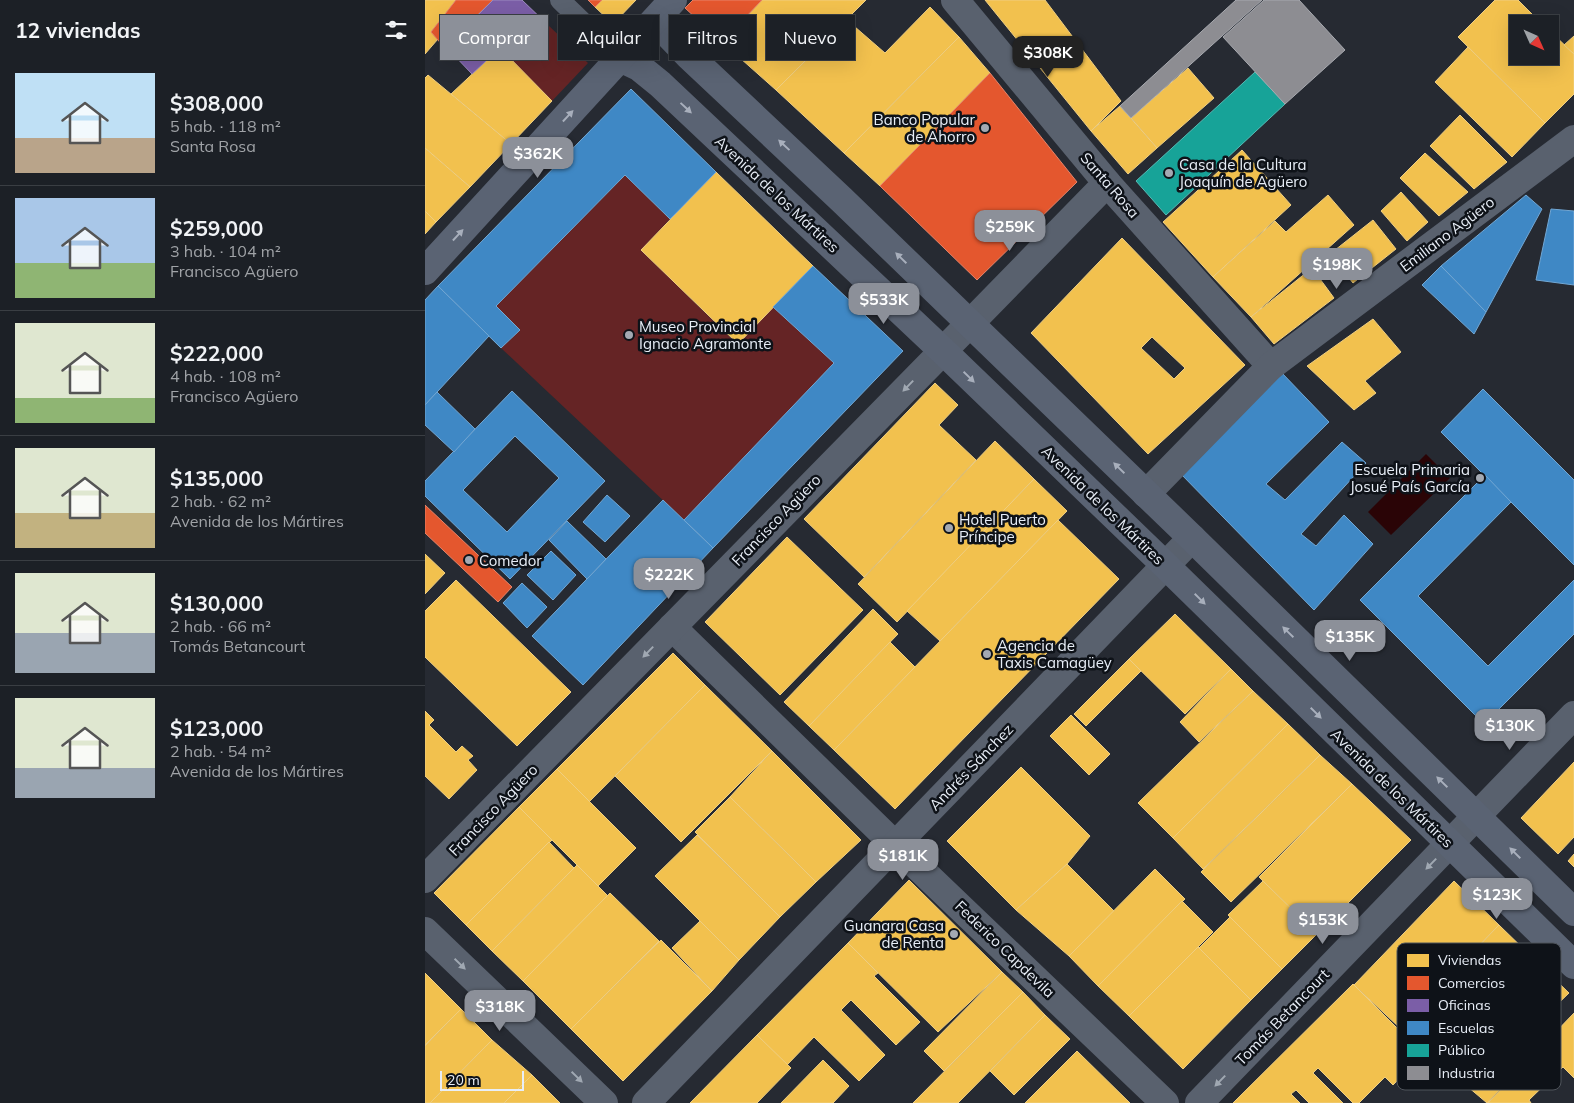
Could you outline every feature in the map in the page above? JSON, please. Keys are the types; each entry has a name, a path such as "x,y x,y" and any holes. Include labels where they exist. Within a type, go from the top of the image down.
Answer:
{"main road":[{"path":"665,10 666,32 669,35"},
{"path":"425,271 618,60"},
{"name":"Avenida de los Mártires","path":"624,60 639,67 660,84 943,351 1551,943"},
{"path":"660,84 659,75 665,64 671,60"},
{"path":"693,60 842,200 1192,538 1574,912"},
{"name":"Avenida de los Mártires","path":"1561,952 1574,965"}],"street":[{"path":"559,0 575,15"},
{"name":"Santa Rosa","path":"955,0 1107,183 1271,366"},
{"name":"Emiliano Agüero","path":"1146,494 1271,366 1574,139"},
{"name":"Francisco Agüero","path":"425,879 1107,183"},
{"name":"Andrés Sánchez","path":"646,1103 1192,538"},
{"name":"Federico Capdevila","path":"672,627 895,845 1165,1103"},
{"name":"Tomás Betancourt","path":"1199,1103 1574,715"},
{"path":"425,931 604,1103"}],"shaded area":[{"path":"548,25 558,34 558,60 585,60 588,63 552,101 511,60 548,60"},
{"path":"625,175 670,219 641,250 737,344 773,307 834,363 684,520 501,348 520,330 496,306"},
{"path":"1426,454 1450,478 1391,535 1368,512"}],"building: Viviendas":[{"path":"425,0 456,0 444,15 440,15 440,20 431,32 438,39 425,54"},
{"path":"602,0 636,0 622,15 603,15 595,7"},
{"path":"762,0 866,0 851,15 766,15 766,60 806,60 776,90 742,60 756,60 756,15 748,15"},
{"path":"985,0 1045,0 1121,101 1091,131"},
{"path":"1495,0 1518,0 1533,15 1509,15 1509,65 1559,65 1559,40 1574,54 1574,94 1545,123 1458,37"},
{"path":"930,7 959,37 844,153 776,90 806,60 855,60 855,27 885,53"},
{"path":"1574,36 1574,54 1564,45"},
{"path":"959,37 990,73 880,186 844,153"},
{"path":"1468,47 1545,123 1512,157 1435,82"},
{"path":"487,60 512,60 552,101 511,144 451,94"},
{"path":"1188,68 1214,98 1157,148 1131,118"},
{"path":"428,75 511,144 470,187 425,148 425,78"},
{"path":"1120,106 1157,148 1128,174 1091,131"},
{"path":"1460,115 1507,162 1474,189 1430,146"},
{"path":"425,148 470,187 436,222 425,211"},
{"path":"1242,150 1291,205 1213,277 1163,222"},
{"path":"1425,153 1468,192 1439,216 1400,178"},
{"path":"716,172 813,266 738,344 641,250"},
{"path":"1401,192 1428,222 1407,241 1381,211"},
{"path":"1328,195 1354,225 1251,317 1213,277 1275,221 1286,232"},
{"path":"425,211 436,222 425,234"},
{"path":"1373,220 1396,249 1353,283 1330,254"},
{"path":"1122,238 1245,365 1148,454 1031,333","holes":["1152,337 1185,368 1174,379 1141,348"]},
{"path":"1312,268 1334,298 1274,344 1251,317"},
{"path":"1373,319 1401,352 1365,381 1376,393 1354,410 1307,366"},
{"path":"935,383 958,405 939,425 976,460 864,577 804,519"},
{"name":"Hotel Puerto Príncipe","path":"995,441 1034,479 897,622 858,584"},
{"path":"1034,479 1067,511 940,641 907,611"},
{"name":"Agencia de Taxis Camagüey","path":"1058,520 1119,579 895,809 834,750"},
{"path":"787,537 863,610 780,695 705,622"},
{"path":"425,554 445,573 425,594"},
{"path":"456,580 571,692 517,746 425,657 425,611"},
{"path":"873,609 898,634 809,726 784,702"},
{"path":"1175,614 1231,669 1185,714 1129,659"},
{"path":"890,642 915,667 834,750 809,726"},
{"path":"673,653 705,685 589,802 557,769"},
{"path":"1129,659 1141,671 1086,726 1074,714"},
{"path":"1231,669 1253,691 1199,742 1180,722"},
{"path":"705,685 772,751 681,842 615,776"},
{"path":"1253,691 1288,724 1173,838 1138,803"},
{"path":"425,711 434,720 429,725 456,752 462,746 473,756 468,760 477,770 449,799 425,776"},
{"path":"1071,715 1110,754 1089,775 1050,736"},
{"path":"1288,724 1320,755 1203,869 1173,838"},
{"path":"772,751 861,840 816,882 730,797"},
{"path":"1320,755 1352,784 1231,902 1201,872"},
{"path":"1574,762 1574,837 1558,854 1521,818"},
{"path":"1021,767 1090,836 1067,864 1016,910 947,841"},
{"path":"557,769 636,848 598,886 519,807"},
{"path":"1352,784 1411,840 1317,934 1259,877"},
{"path":"730,797 816,882 780,917 695,832"},
{"path":"519,807 552,840 466,925 434,893"},
{"path":"697,835 780,917 739,960 655,876"},
{"path":"549,842 574,868 492,951 466,925"},
{"path":"1574,854 1574,867 1568,861"},
{"path":"1067,864 1114,911 1069,956 1016,910"},
{"path":"577,865 608,896 523,981 492,951"},
{"path":"1155,869 1185,899 1098,986 1069,956"},
{"path":"909,880 1002,972 938,1032 848,943"},
{"path":"1263,881 1317,934 1282,969 1228,915"},
{"path":"1454,881 1499,925 1482,943 1397,943 1397,1025 1354,985"},
{"path":"610,893 659,941 571,1029 523,981"},
{"path":"1182,901 1213,932 1129,1016 1098,986"},
{"path":"1230,917 1282,969 1251,1000 1199,948"},
{"path":"700,921 739,960 712,991 672,948"},
{"path":"1499,925 1518,943 1482,943"},
{"path":"661,940 712,991 623,1081 571,1029"},
{"path":"848,943 878,973 874,976 920,1022 896,1045 851,1000 841,1010 885,1055 859,1081 814,1037 787,1065 757,1035"},
{"path":"1198,947 1251,1000 1183,1069 1129,1016"},
{"path":"1002,972 1023,992 944,1071 924,1051"},
{"path":"425,973 461,1009 425,1045"},
{"path":"1353,984 1397,1028 1397,1081 1393,1085 1385,1077 1359,1103 1353,1103 1318,1068 1313,1073 1343,1103 1309,1103 1296,1090 1291,1094 1300,1103 1233,1103"},
{"path":"1561,985 1569,993 1561,1001"},
{"path":"1023,992 1045,1015 958,1103 913,1103"},
{"path":"461,1009 492,1040 430,1103 425,1103 425,1046"},
{"path":"1574,1013 1574,1078 1563,1067 1561,1069 1561,1027"},
{"path":"1045,1015 1070,1039 1014,1095 990,1071"},
{"path":"757,1035 791,1068 757,1103 690,1103"},
{"path":"492,1040 532,1075 504,1103 430,1103"},
{"path":"1077,1051 1130,1103 1025,1103"},
{"path":"823,1060 849,1086 833,1103 781,1103"},
{"path":"532,1075 560,1103 504,1103"},
{"path":"1472,1090 1499,1090 1487,1103"},
{"path":"1500,1090 1539,1090 1529,1100 1531,1103 1488,1103"}],"building: Comercios":[{"path":"456,0 493,0 477,15 444,15"},
{"path":"588,0 602,0 595,7"},
{"path":"693,0 762,0 748,15 693,15 685,8"},
{"path":"440,20 440,42 431,32"},
{"name":"Banco Popular de Ahorro","path":"990,73 1077,182 977,280 880,186"},
{"name":"Comedor","path":"425,505 512,587 498,602 425,533"}],"building: Oficinas":[{"path":"493,0 522,0 538,15 480,15 479,14"},
{"path":"459,60 487,60 472,74"}],"building: Escuelas":[{"path":"631,89 716,172 670,219 625,175 496,306 520,330 501,348 438,286"},
{"path":"1526,195 1542,209 1486,312 1441,266"},
{"path":"1551,209 1574,211 1574,285 1536,280"},
{"path":"813,266 903,351 713,548 684,520 834,363 773,307"},
{"path":"1441,266 1486,312 1474,334 1422,285"},
{"path":"438,286 489,336 425,405 425,300"},
{"path":"1281,372 1329,422 1266,484 1285,500 1342,442 1366,463 1301,534 1316,546 1344,515 1373,544 1314,610 1179,472"},
{"path":"1483,389 1574,480 1574,565 1441,432"},
{"path":"512,391 605,481 510,579 425,496 425,481","holes":["515,436 559,478 507,532 463,490"]},
{"path":"437,392 475,429 454,452 425,425 425,405"},
{"path":"1485,475 1511,502 1418,596 1488,666 1574,580 1574,634 1484,724 1360,600"},
{"path":"607,495 630,516 605,542 583,522"},
{"path":"663,500 713,548 583,685 532,636"},
{"path":"567,521 606,559 587,579 549,540"},
{"path":"551,551 576,575 553,600 527,575"},
{"path":"522,583 547,607 527,628 503,603"}],"building: Público":[{"path":"1255,72 1285,104 1166,215 1136,181"}],"building: Industria":[{"path":"1236,0 1262,0 1131,118 1120,106"},
{"path":"1264,0 1299,0 1345,50 1285,104 1223,37"}],"place":[{"name":"Banco Popular de Ahorro","path":"985,128"},
{"name":"Casa de la Cultura Joaquín de Agüero","path":"1169,173"},
{"name":"Museo Provincial Ignacio Agramonte","path":"629,335"},
{"name":"Escuela Primaria Josué País García","path":"1480,478"},
{"name":"Hotel Puerto Príncipe","path":"949,528"},
{"name":"Comedor","path":"469,560"},
{"name":"Agencia de Taxis Camagüey","path":"987,654"},
{"name":"Guanara Casa de Renta","path":"954,934"}]}
